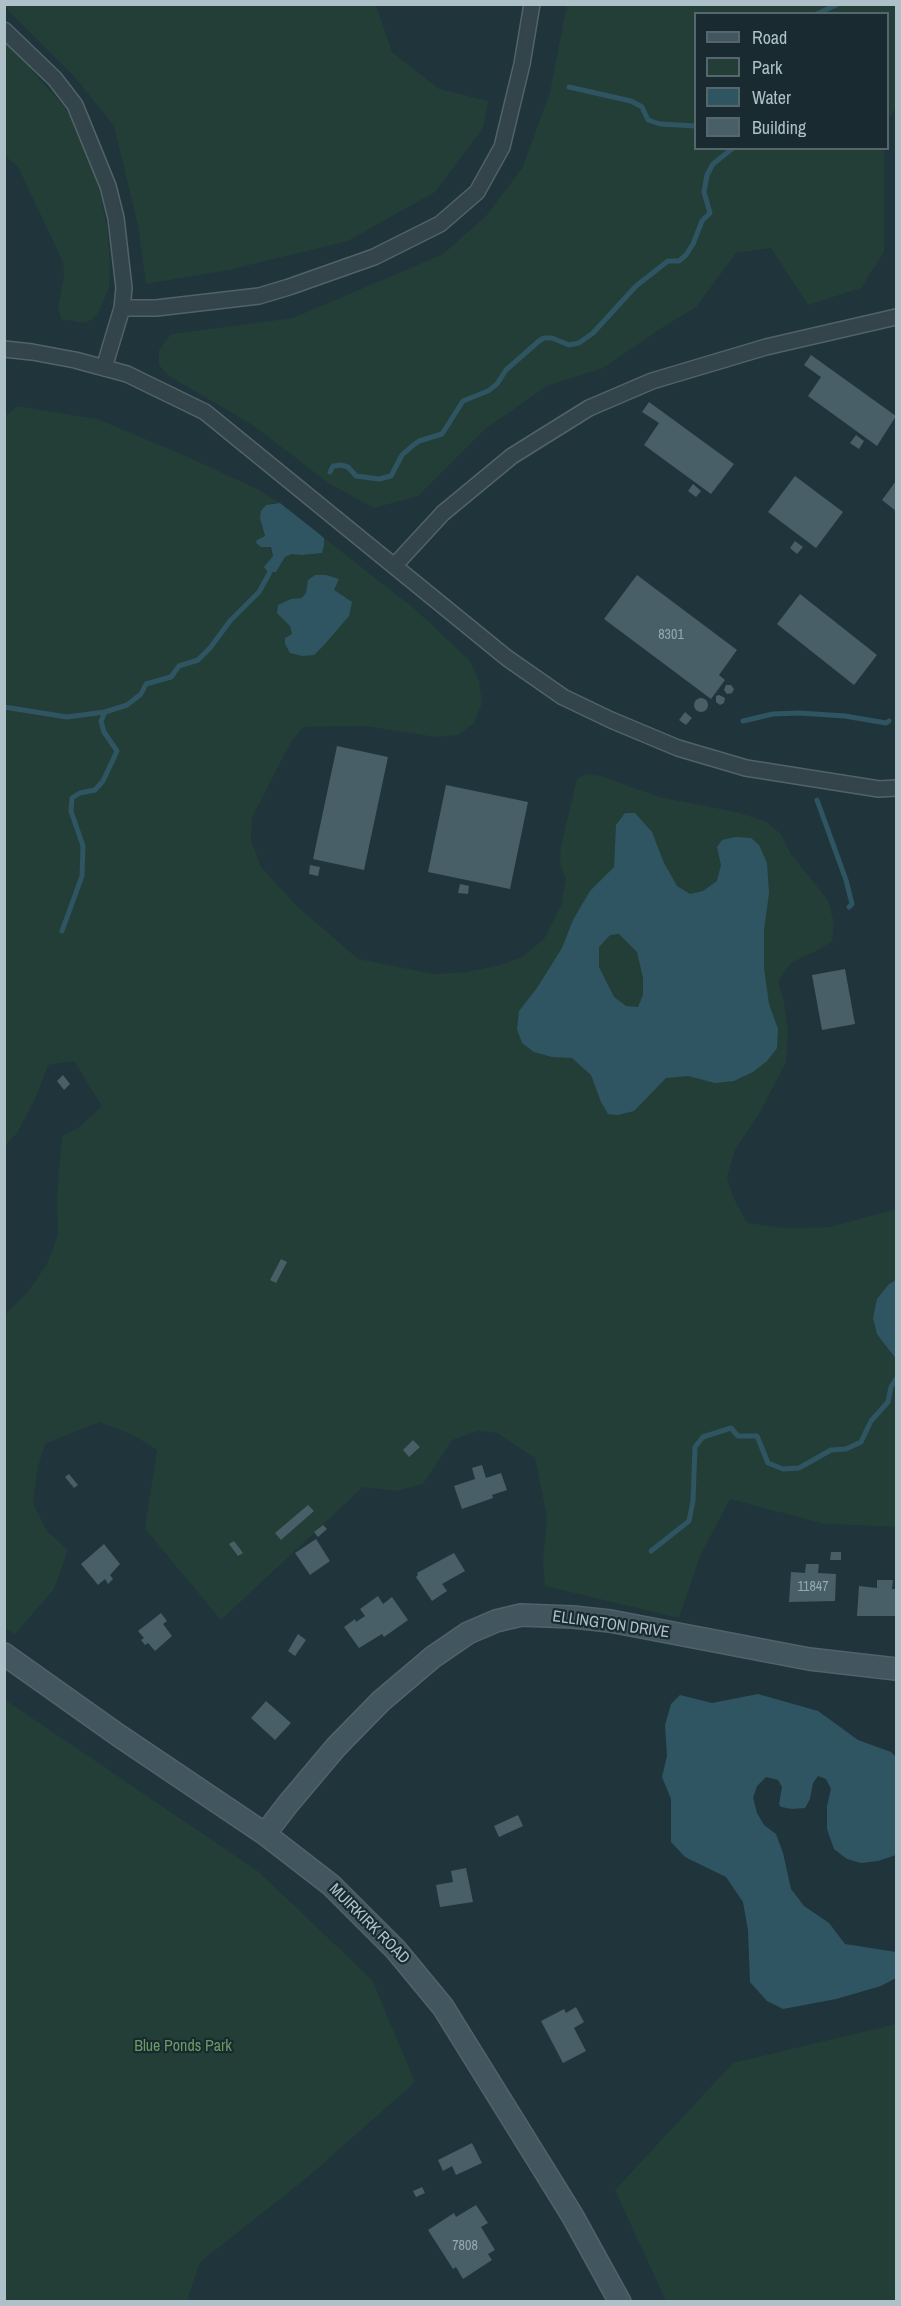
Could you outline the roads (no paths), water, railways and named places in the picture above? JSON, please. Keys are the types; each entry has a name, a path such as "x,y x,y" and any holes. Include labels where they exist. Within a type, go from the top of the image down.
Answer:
{"main road":[{"name":"ELLINGTON DRIVE","path":"265,1834 336,1747 381,1701 434,1657 468,1633 495,1621 521,1616 573,1617 809,1659 897,1669"},
{"name":"MUIRKIRK ROAD","path":"4,1654 118,1735 265,1834 332,1885 363,1916 415,1971 441,2004 572,2215 620,2301"}],"street":[{"path":"122,308 156,308 259,296 374,257 440,224 477,192 486,180 502,147 522,64 532,4"},
{"path":"4,30 66,92 75,105 96,153 117,218 124,288 122,308 104,368"},
{"path":"395,565 443,513 512,456 589,408 652,381 766,347 897,317"},
{"path":"4,349 32,352 126,374 205,412 507,658 563,697 678,748 746,768 879,789 897,788"}],"water":[{"path":"280,503 324,538 324,545 322,553 291,554 285,557 276,572 268,572 264,567 273,556 271,547 261,547 256,543 265,536 260,518 261,511 266,505"},
{"path":"315,575 326,575 339,579 334,590 352,602 349,616 325,644 314,655 302,656 290,653 285,644 285,638 292,634 290,626 277,613 278,605 291,599 302,598 306,593 308,580"},
{"path":"625,813 635,813 652,832 664,863 677,886 690,894 703,891 717,881 721,865 717,847 722,840 735,837 751,838 759,845 767,863 769,893 764,930 764,968 769,1004 778,1029 777,1048 767,1061 753,1072 734,1081 715,1083 688,1076 666,1078 634,1111 618,1115 608,1114 591,1075 572,1058 552,1057 534,1052 522,1043 517,1029 519,1011 537,988 562,948 573,920 590,891 614,867 616,825","holes":["619,934 637,952 643,978 643,995 638,1007 626,1006 614,997 599,967 599,947 610,935"]},
{"path":"896,1280 896,1359 877,1334 873,1318 877,1299 889,1284"},
{"path":"758,1694 818,1711 858,1740 891,1752 896,1757 896,1855 878,1861 861,1863 847,1859 834,1849 827,1829 827,1806 831,1789 826,1779 818,1776 813,1783 810,1799 805,1808 781,1807 779,1804 782,1787 778,1780 766,1777 757,1786 753,1798 757,1813 764,1825 776,1834 791,1889 804,1906 829,1923 845,1944 896,1952 896,1978 881,1986 836,1999 783,2009 767,2001 750,1982 748,1930 743,1902 726,1877 685,1857 671,1842 671,1799 662,1777 667,1756 665,1725 671,1704 680,1695 712,1703"}],"waterway":[{"path":"821,12 838,4"},
{"path":"569,87 631,101 642,107 648,120 660,124 694,126"},
{"path":"330,472 333,466 341,465 348,467 356,476 379,479 391,476 402,455 419,441 442,434 463,401 488,391 497,384 506,370 539,341 552,338 569,345 579,343 593,333 636,286 668,261 679,261 686,255 702,221 710,213 704,192 707,175 713,164 730,150"},
{"path":"62,931 82,876 83,846 71,811 72,798 80,793 95,790 103,781 117,751 104,732 101,721 105,712 127,705 141,694 146,684 171,677 179,666 198,660 230,621 259,592 270,572"},
{"path":"4,707 67,717 105,712"},
{"path":"743,721 773,714 799,713 845,716 886,723 889,721"},
{"path":"817,800 846,880 852,904 849,907"},
{"path":"651,1551 689,1521 693,1501 695,1447 703,1437 731,1428 738,1436 757,1436 768,1463 783,1469 799,1468 831,1450 846,1449 861,1442 871,1421 888,1402 891,1387 896,1379"}],"park label":[{"name":"Blue Ponds Park","path":"183,2047"}]}
